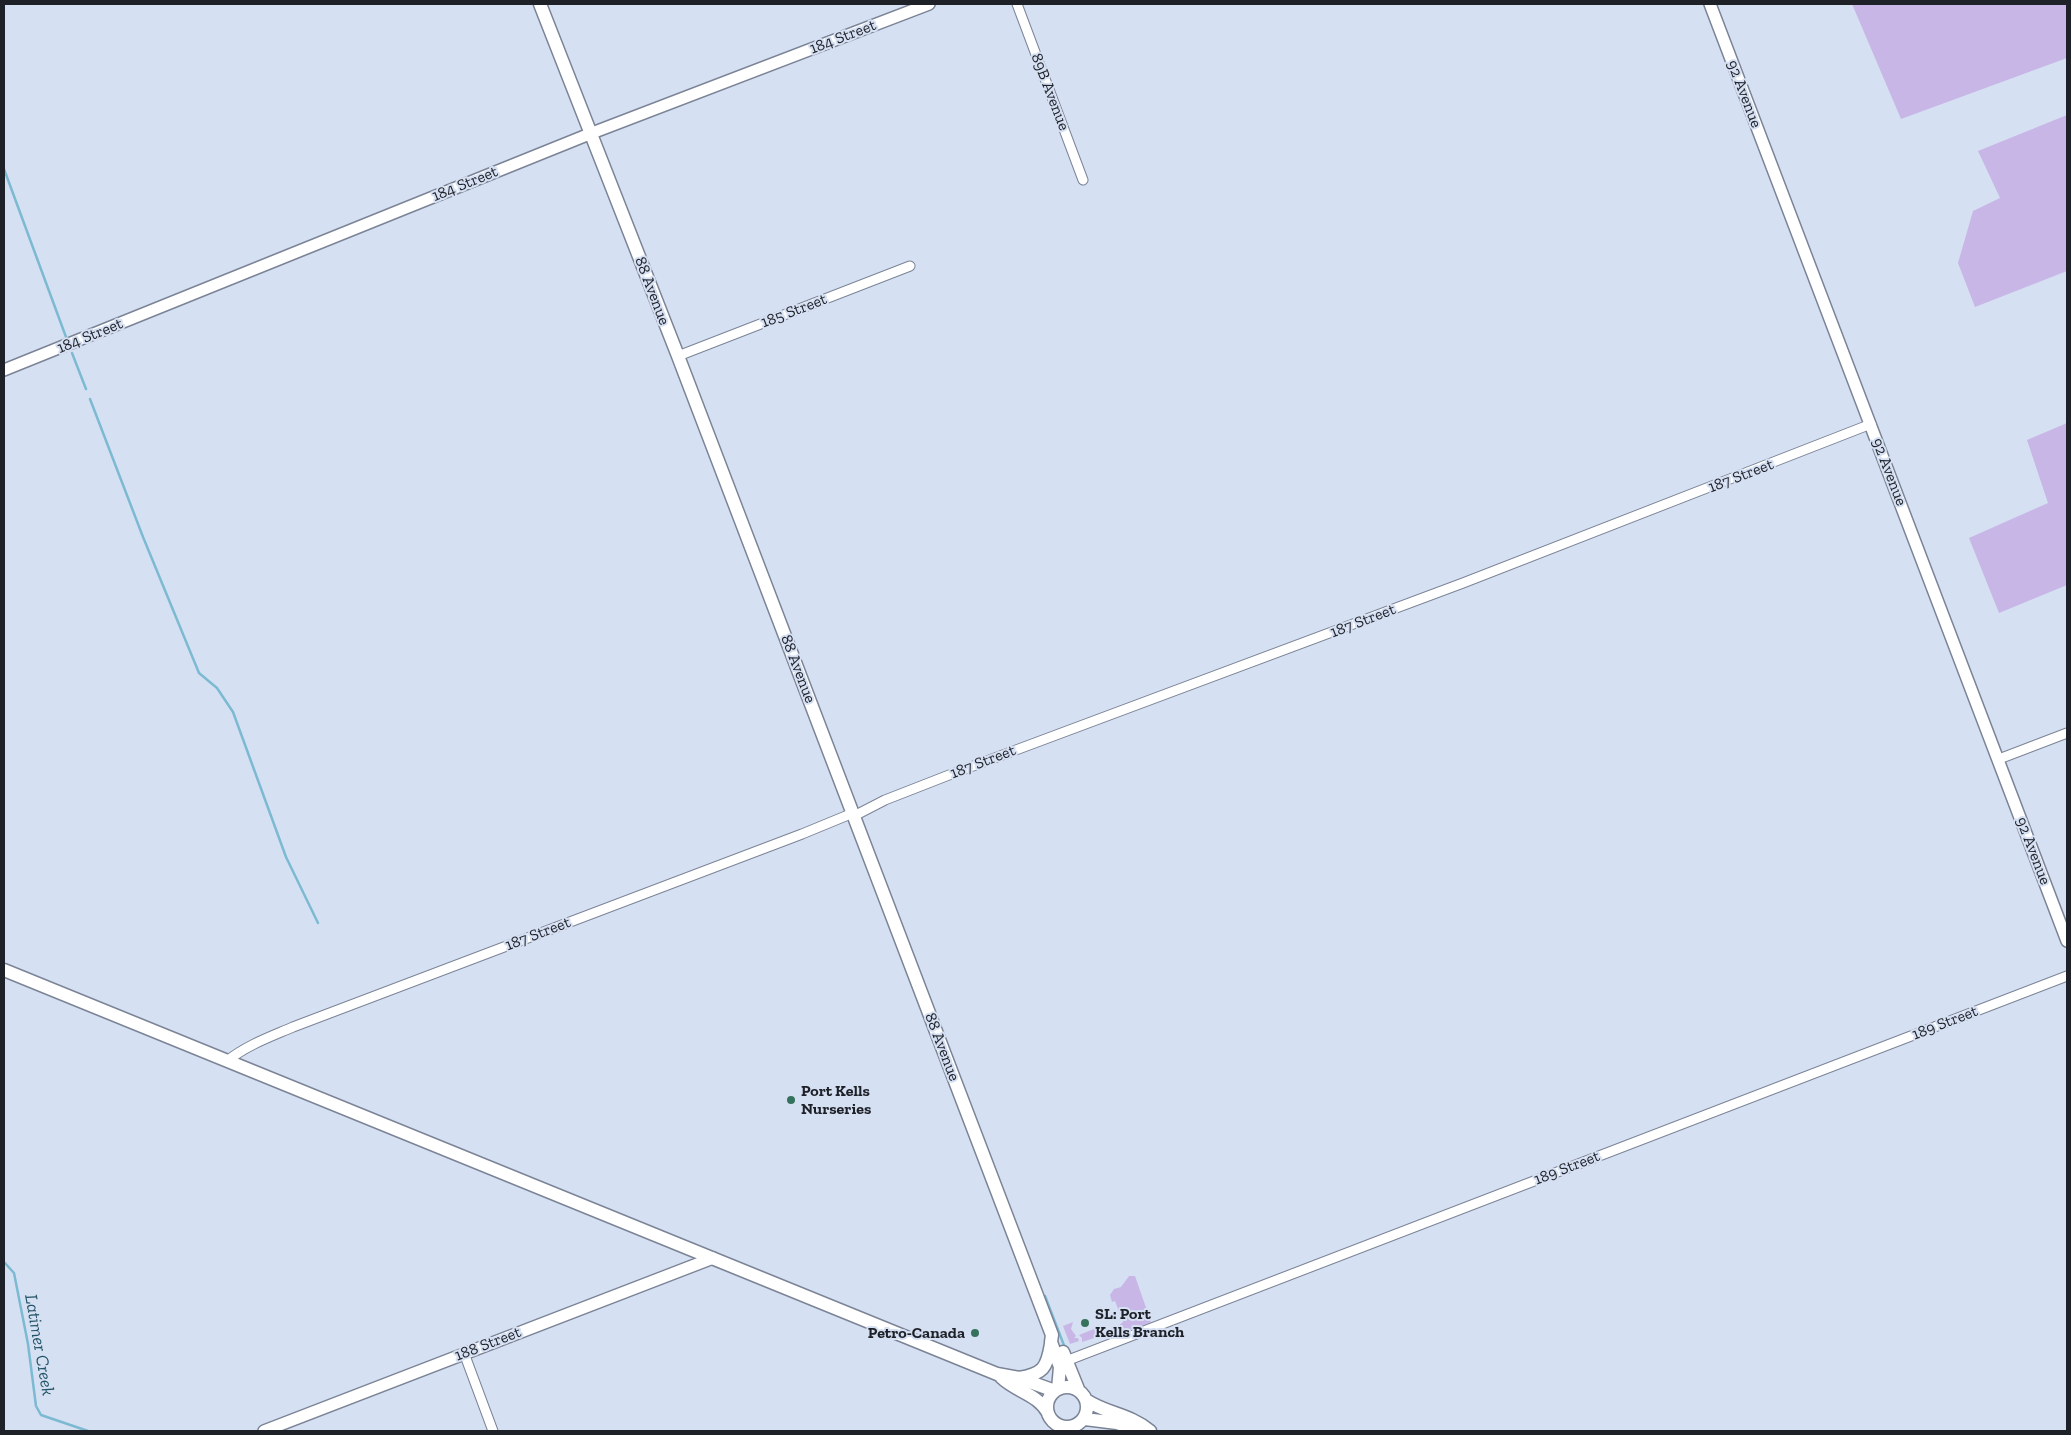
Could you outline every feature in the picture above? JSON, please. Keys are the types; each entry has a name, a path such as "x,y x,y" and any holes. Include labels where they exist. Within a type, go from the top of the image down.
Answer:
{"main road":[{"name":"88 Avenue","path":"540,4 678,356 1052,1339 1060,1367 1057,1390"},
{"path":"4,970 997,1374 1019,1378 1057,1390"},
{"name":"88 Avenue","path":"1052,1339 1057,1340 1078,1389"},
{"path":"1019,1378 1032,1376 1041,1371 1048,1359 1052,1339"},
{"path":"997,1374 1005,1381 1036,1399 1043,1405 1054,1422 1067,1429 1086,1424 1116,1423 1148,1431"},
{"path":"1048,1413 1048,1401 1057,1390 1068,1386 1078,1389 1086,1400 1101,1409 1126,1416 1148,1431"},
{"path":"1086,1400 1086,1424"},
{"path":"1105,1431 1116,1423"}],"street":[{"name":"184 Street","path":"4,370 592,133 929,4"},
{"name":"89B Avenue","path":"1017,4 1083,180"},
{"name":"92 Avenue","path":"1710,4 2067,941"},
{"name":"185 Street","path":"678,356 910,266"},
{"name":"187 Street","path":"227,1061 240,1050 293,1027 802,834 941,778 1472,580 1871,424"},
{"path":"1999,760 2067,733"},
{"name":"189 Street","path":"1066,1361 2067,976"},
{"name":"188 Street","path":"264,1431 713,1258"},
{"path":"464,1354 493,1431"}],"shaded area":[{"path":"1852,4 2067,4 2067,58 1901,119"},
{"path":"2067,115 2067,271 1975,307 1958,263 1973,211 2000,198 1978,151"},
{"path":"2067,423 2067,585 1999,613 1969,538 2048,503 2027,440"},
{"path":"1129,1276 1135,1276 1151,1322 1119,1334 1117,1327 1123,1322 1115,1301 1112,1302 1110,1295 1114,1289 1121,1287"},
{"path":"1073,1322 1071,1329 1076,1336 1074,1338 1078,1338 1079,1341 1070,1344 1063,1326"},
{"path":"1099,1327 1110,1333 1082,1342 1082,1338 1079,1335"}],"waterway":[{"path":"4,169 66,337"},
{"path":"72,353 86,389"},
{"path":"90,399 143,537 199,673 217,688 233,712 286,857 318,923"},
{"name":"Latimer Creek","path":"4,1262 14,1273 28,1344 36,1406 41,1415 88,1431"},
{"path":"1045,1296 1065,1348"}],"place":[{"name":"Port Kells Nurseries","path":"791,1100"},
{"name":"SL: Port Kells Branch","path":"1085,1323"},
{"name":"Petro-Canada","path":"975,1333"}]}
